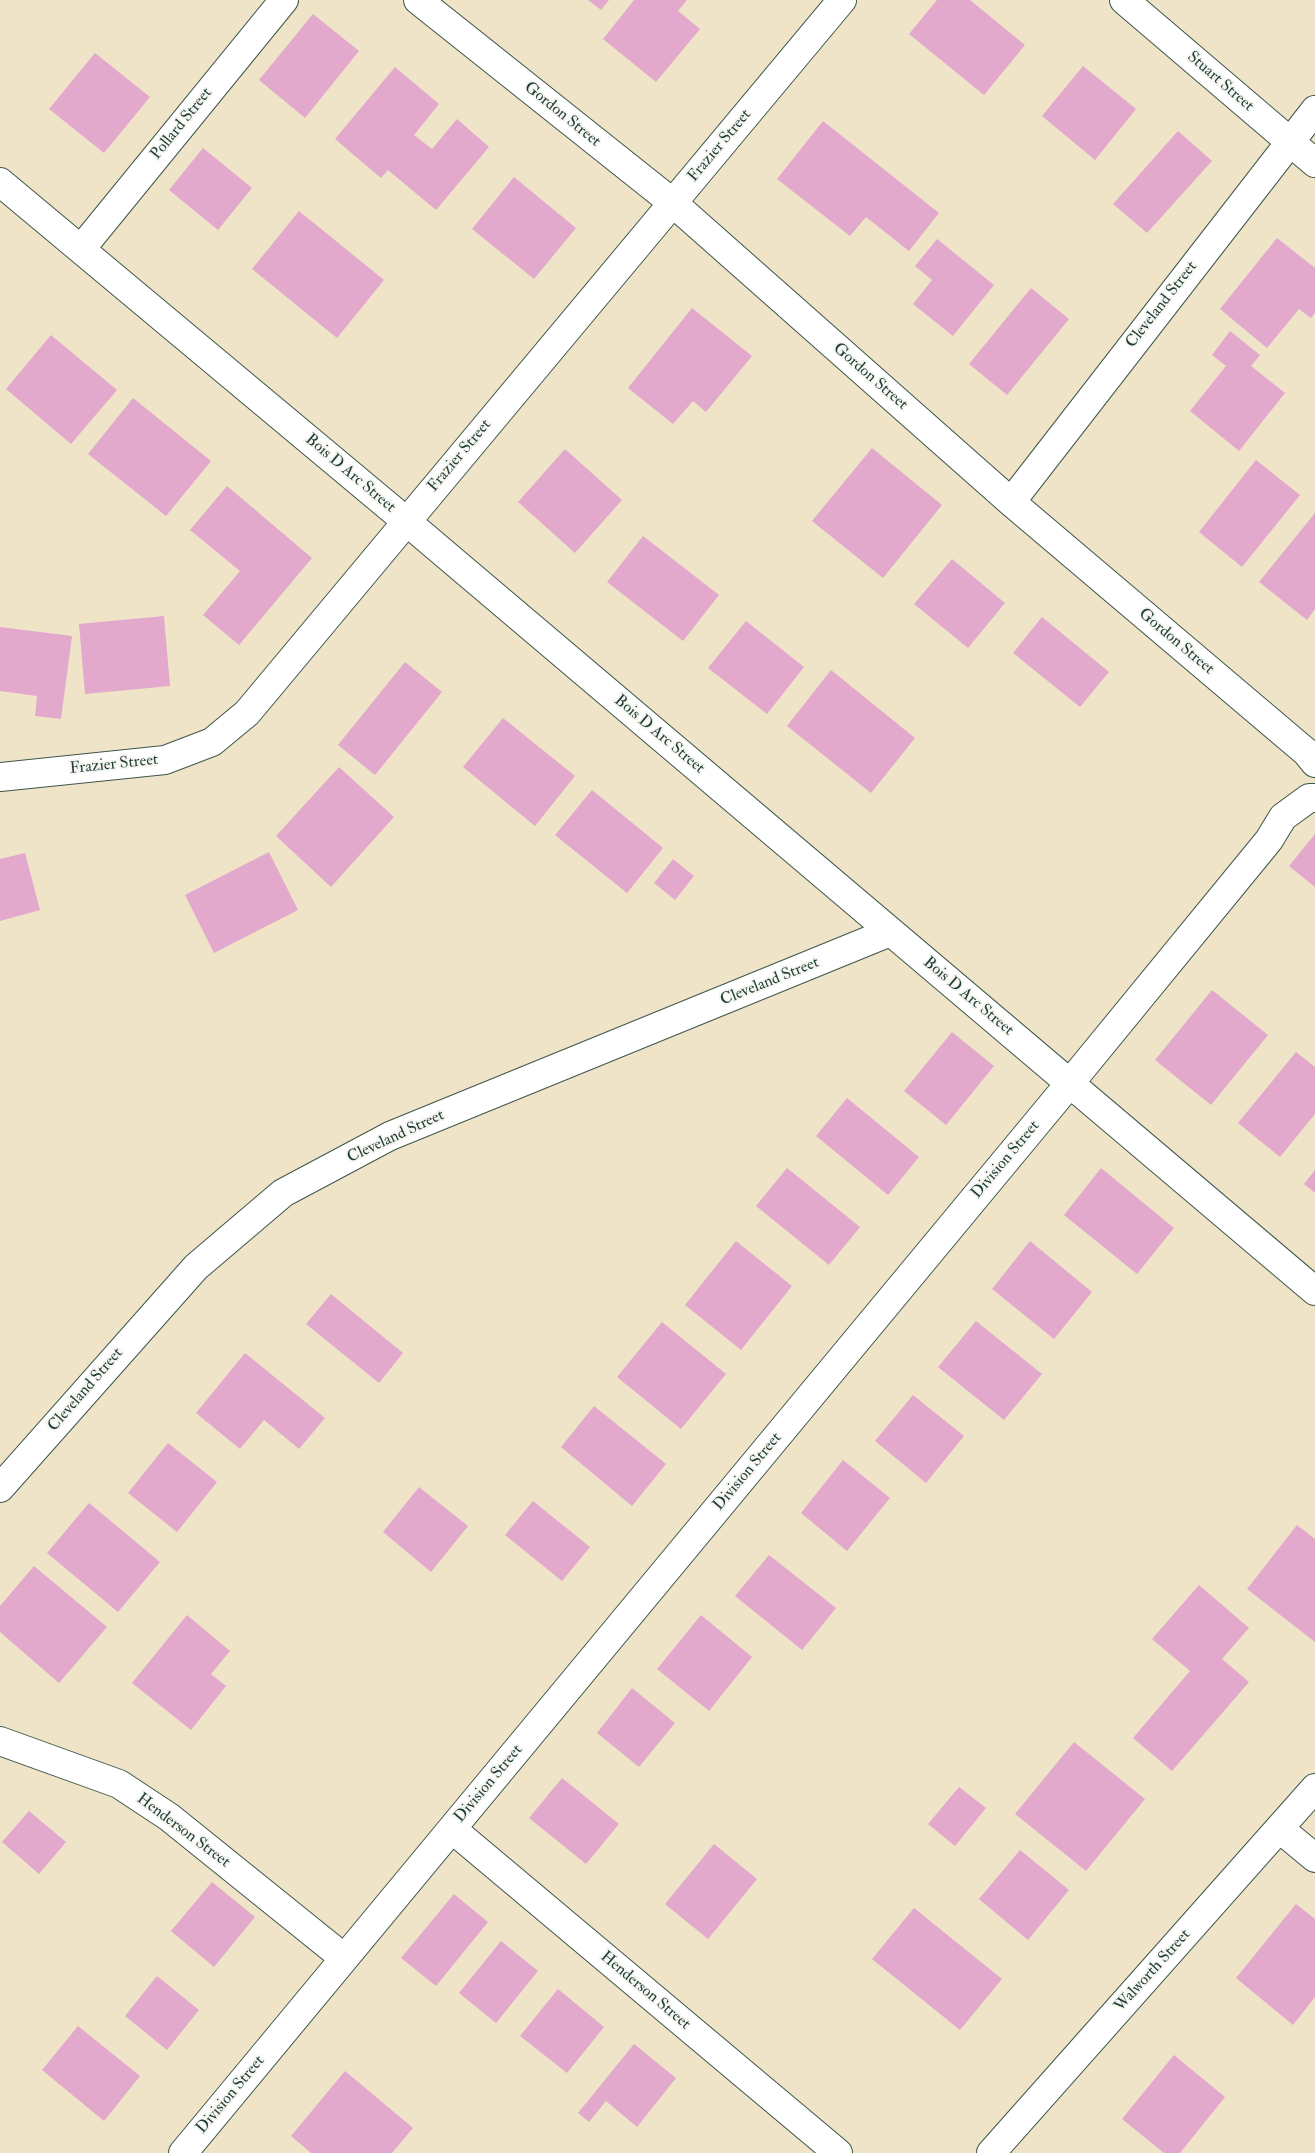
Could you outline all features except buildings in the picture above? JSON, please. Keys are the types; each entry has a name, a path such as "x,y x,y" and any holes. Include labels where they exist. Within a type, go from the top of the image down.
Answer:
{"street":[{"name":"Pollard Street","path":"81,249 284,0"},
{"name":"Gordon Street","path":"418,0 673,204 1011,502 1306,752 1315,763"},
{"name":"Frazier Street","path":"0,778 164,760 212,742 247,713 842,0"},
{"name":"Stuart Street","path":"1124,0 1315,163"},
{"name":"Cleveland Street","path":"1011,502 1315,110"},
{"name":"Bois D Arc Street","path":"0,182 406,521 1315,1291"},
{"name":"Division Street","path":"191,2150 344,1958 1070,1083 1269,840 1283,817 1309,798 1315,798"},
{"name":"Cleveland Street","path":"0,1488 196,1267 283,1193 390,1136 890,932"},
{"name":"Henderson Street","path":"0,1742 119,1784 169,1817 344,1958"},
{"name":"Walworth Street","path":"991,2153 1315,1788"},
{"path":"1280,1828 1315,1858"},
{"name":"Henderson Street","path":"452,1829 838,2153"}]}
